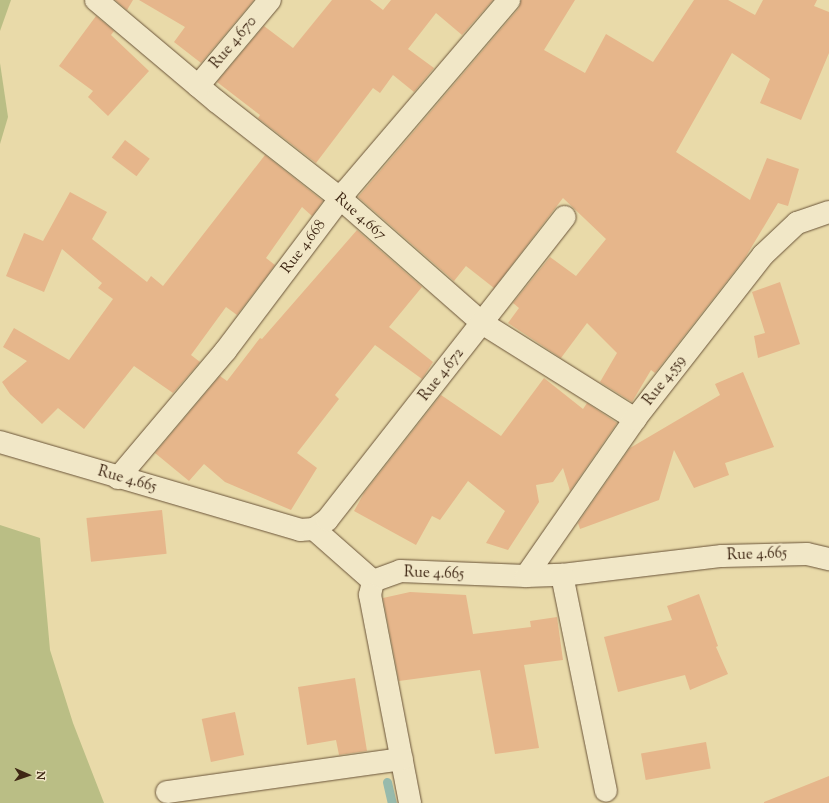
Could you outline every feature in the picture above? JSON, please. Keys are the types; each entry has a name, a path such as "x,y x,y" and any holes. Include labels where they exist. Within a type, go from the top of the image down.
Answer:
{"street":[{"name":"Rue 4.667","path":"96,0 198,86 340,199 482,323 635,419"},
{"name":"Rue 4.670","path":"198,86 270,0"},
{"name":"Rue 4.668","path":"118,478 226,350 340,199 509,0"},
{"name":"Rue 4.559","path":"526,576 635,419 763,255 797,223 829,212"},
{"name":"Rue 4.672","path":"314,529 328,520 565,216"},
{"name":"Rue 4.665","path":"0,442 118,478 300,530 314,529"},
{"path":"314,529 373,581 370,595 410,803"},
{"name":"Rue 4.665","path":"373,581 400,571 526,576 562,575 722,556 807,554 829,559"},
{"path":"562,575 606,791"},
{"path":"167,792 402,759"}],"green space":[{"path":"0,0 11,0 0,31"},
{"path":"0,63 8,117 0,144"},
{"path":"0,525 40,538 50,650 73,723 104,803 0,803"}],"building":[{"path":"115,0 133,0 127,10"},
{"path":"139,0 254,0 201,63 174,42 185,27"},
{"path":"332,0 370,0 383,10 391,0 493,0 462,35 436,13 408,49 434,68 414,92 393,75 380,93 373,88 316,163 258,118 260,115 217,82 264,26 293,48"},
{"path":"521,0 575,0 544,50 585,73 606,34 653,62 694,0 728,0 755,15 763,0 817,0 814,6 829,12 829,53 801,120 760,103 770,79 732,53 676,152 750,200 767,158 799,169 788,206 778,203 745,258 655,373 651,370 632,402 600,382 617,353 587,323 561,358 508,323 519,308 513,303 550,257 576,276 606,239 563,198 494,288 466,266 454,281 358,197 519,8"},
{"path":"96,16 114,31 111,35 149,71 108,116 88,97 93,91 59,66"},
{"path":"125,140 150,159 137,176 112,158"},
{"path":"265,155 323,201 312,216 302,207 266,258 275,265 237,315 226,307 191,355 200,362 173,393 134,366 84,429 58,408 42,424 10,394 2,382 27,361 3,347 14,328 69,360 113,299 98,288 102,283 62,249 44,292 6,276 24,233 43,241 70,192 107,212 92,239 147,282 151,276 163,286"},
{"path":"357,230 422,287 389,327 433,362 422,379 375,345 335,395 339,399 297,453 317,468 291,510 225,482 204,464 189,481 155,453 220,376 227,381 260,338 262,339"},
{"path":"780,282 800,344 758,358 754,336 765,333 752,292"},
{"path":"743,372 774,447 725,463 729,475 694,488 674,450 659,500 580,529 578,523 630,448 720,395 715,384"},
{"path":"544,378 583,409 587,403 617,423 570,491 563,468 553,482 536,485 539,502 508,550 486,543 505,511 468,481 440,520 432,516 416,545 354,511 364,493 441,395 501,436"},
{"path":"162,510 167,554 91,562 86,518"},
{"path":"410,592 466,595 473,634 531,627 530,621 557,617 563,660 524,665 539,748 495,754 480,670 399,681 383,598"},
{"path":"699,594 718,646 716,647 728,674 690,690 685,675 618,692 604,637 672,620 667,606"},
{"path":"355,678 367,751 339,755 336,740 307,745 298,687"},
{"path":"235,712 244,755 211,762 202,719"},
{"path":"706,742 711,769 646,780 641,753"},
{"path":"829,776 829,803 764,803 764,802"}],"waterway":[{"path":"387,782 392,803"}]}
